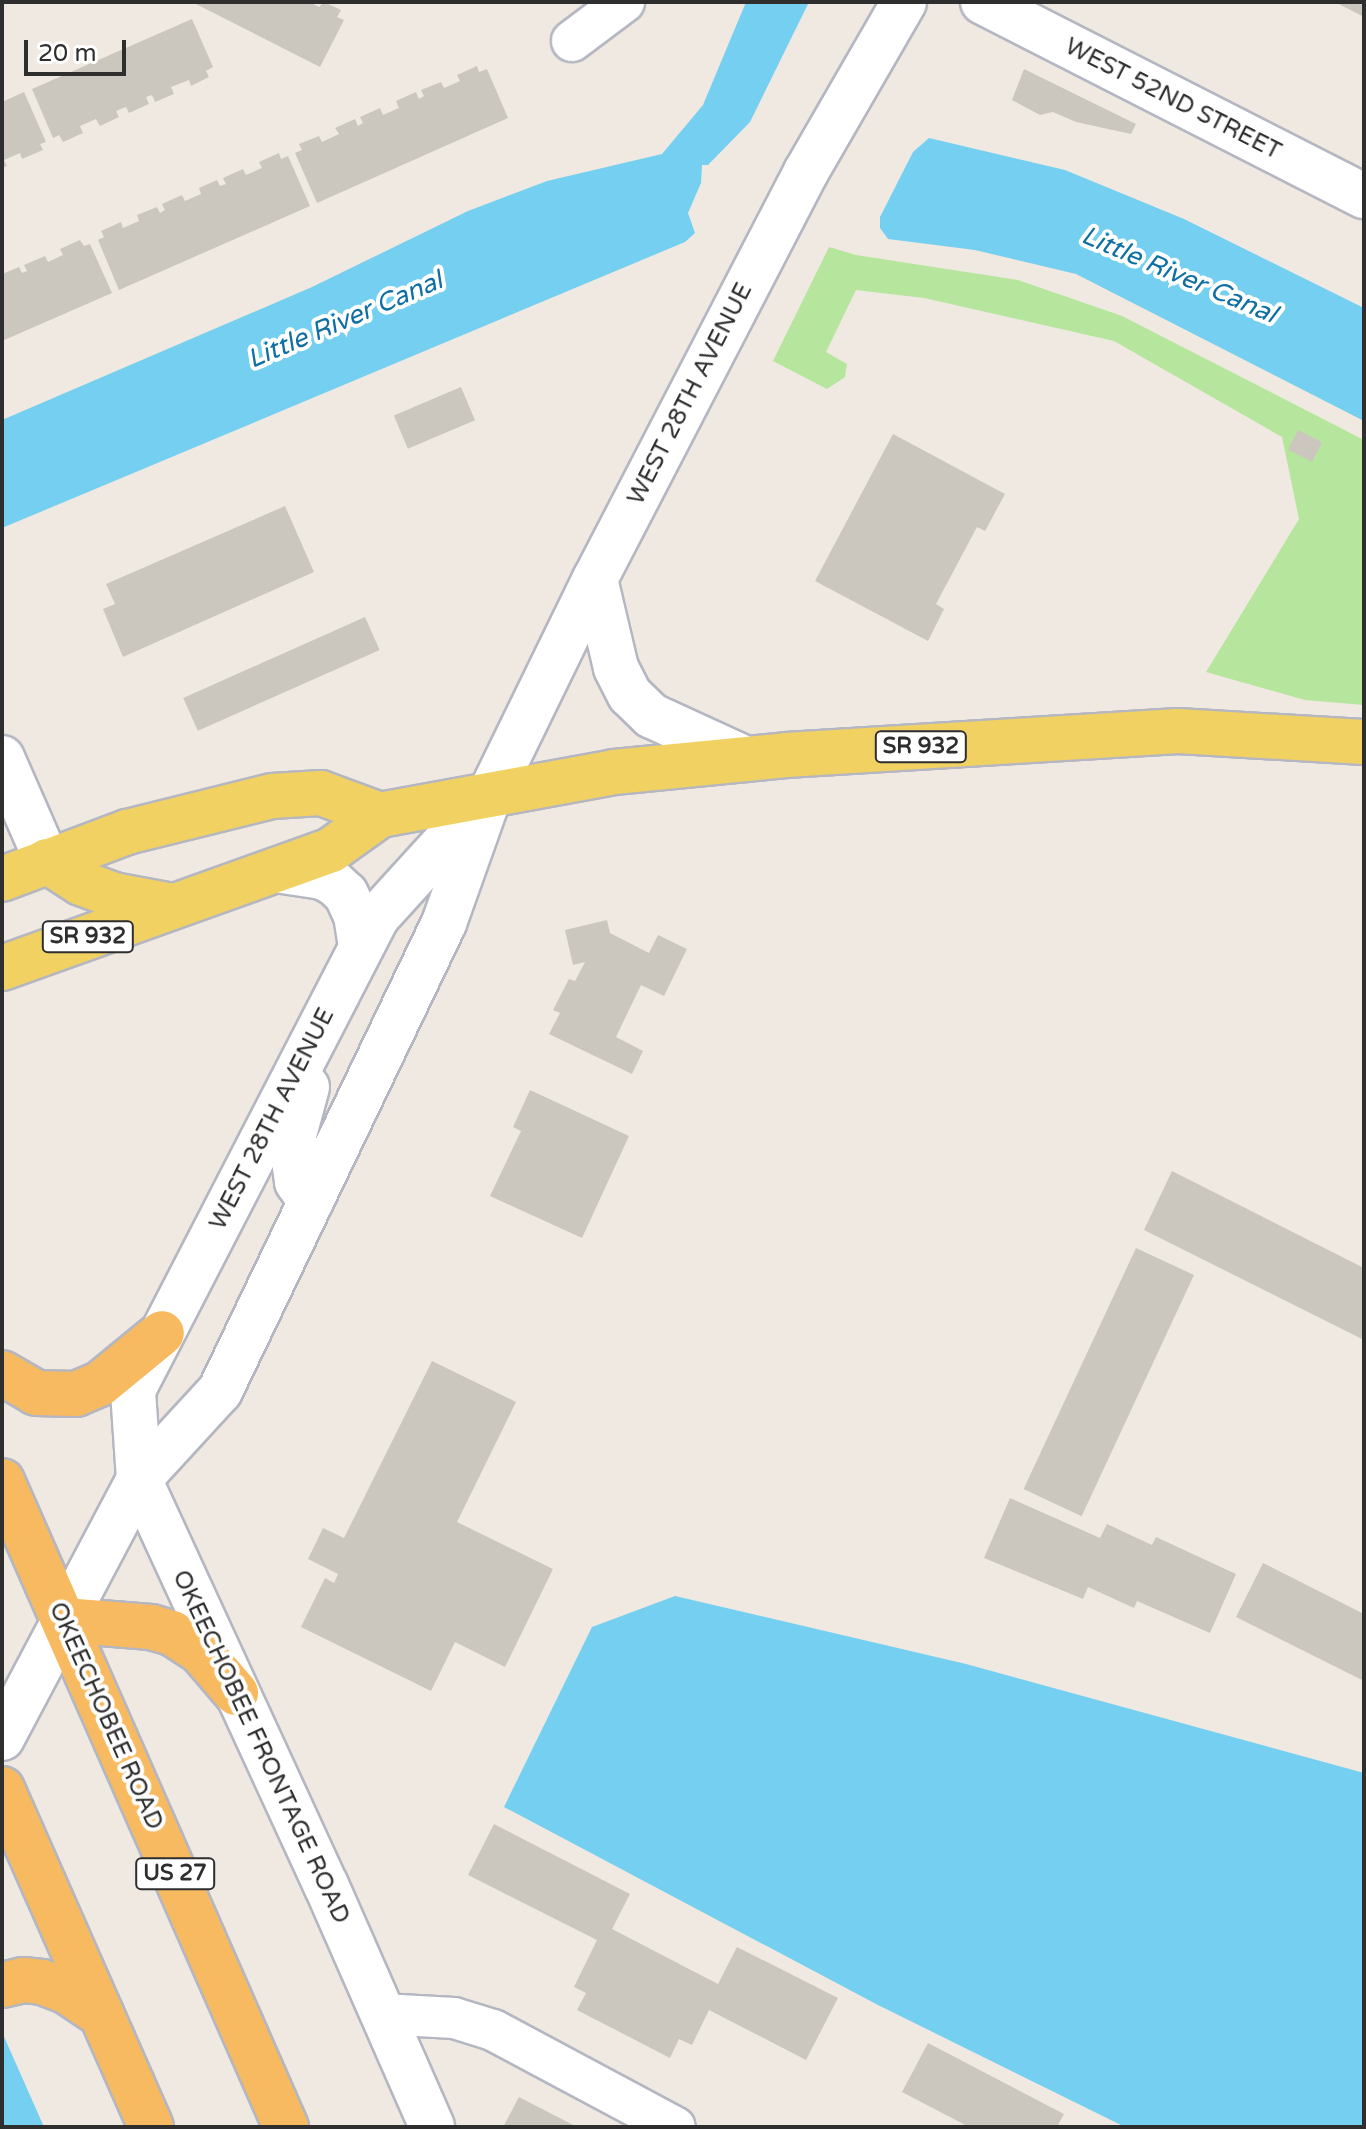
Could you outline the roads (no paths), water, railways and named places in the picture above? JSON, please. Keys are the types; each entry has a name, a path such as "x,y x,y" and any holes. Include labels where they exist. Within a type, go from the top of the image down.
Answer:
{"highway":[{"path":"2,1373 36,1393 76,1394 100,1384 162,1333"},
{"name":"OKEECHOBEE ROAD","path":"2,1481 286,2127"},
{"path":"64,1620 151,1627 172,1633 201,1652 236,1693"},
{"path":"2,1789 151,2127"},
{"path":"2,1985 23,1980 42,1982 66,1991 102,2015"}],"main road":[{"name":"WEST 28TH AVENUE","path":"2,1738 139,1479 220,1391 444,923 490,794 595,579 798,186 904,2"},
{"name":"WEST 52ND STREET","path":"983,2 1364,196"},
{"path":"595,579 616,668 630,695 652,716 746,759"},
{"name":"SR 932","path":"2,968 331,850 380,815 614,772 746,759 1178,731 1364,742"},
{"path":"2,758 47,861 81,883 114,895 175,906"},
{"path":"2,879 140,828 272,796 321,793 380,815"},
{"name":"WEST 28TH AVENUE","path":"139,1479 133,1390 162,1333 377,917 490,794"},
{"path":"276,870 322,877 334,883 346,894 356,915 361,947"},
{"path":"311,1202 297,1182 294,1135 326,1015"},
{"name":"OKEECHOBEE FRONTAGE ROAD","path":"139,1479 432,2127"}],"street":[{"path":"572,41 624,2"},
{"path":"382,2014 454,2018 493,2030 675,2127"}],"water":[{"name":"Little River Canal","path":"746,2 809,2 750,122 708,165 702,165 701,183 688,213 695,233 685,242 2,528 2,420 312,287 468,211 547,181 662,154 703,105"},
{"name":"Little River Canal","path":"929,138 1065,170 1184,219 1364,308 1364,421 1076,274 975,250 888,239 880,228 880,217 913,152"},
{"path":"675,1596 966,1664 1364,1773 1364,2127 1125,2127 878,2005 504,1807 592,1627"},
{"path":"2,2032 44,2127 2,2127"}]}
